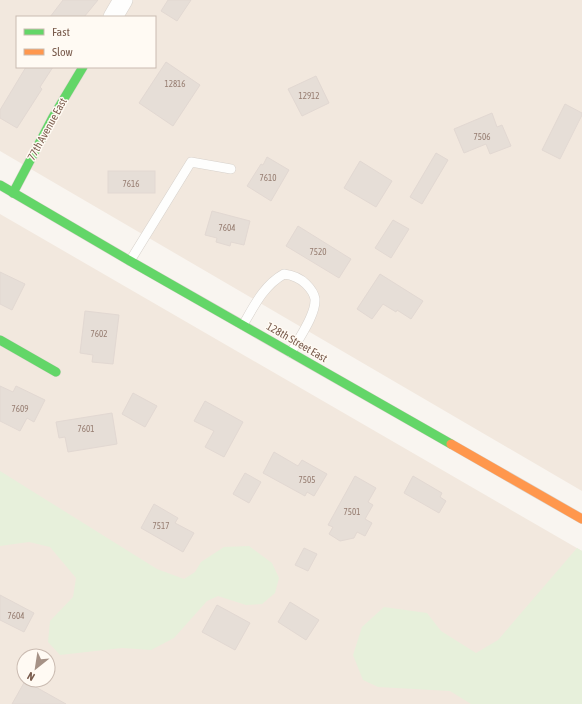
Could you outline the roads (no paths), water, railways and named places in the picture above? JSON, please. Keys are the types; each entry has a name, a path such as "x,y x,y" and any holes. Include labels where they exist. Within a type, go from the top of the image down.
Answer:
{"street":[{"path":"114,16 122,0"},
{"name":"77th Avenue East","path":"13,193 53,117 82,68"},
{"name":"128th Street East","path":"0,185 582,520"},
{"path":"0,340 56,372"}],"lane":[{"path":"130,261 192,162 231,169"},
{"path":"243,326 264,290 275,279 284,274 293,275 303,281 311,289 315,299 314,308 291,353"}]}
